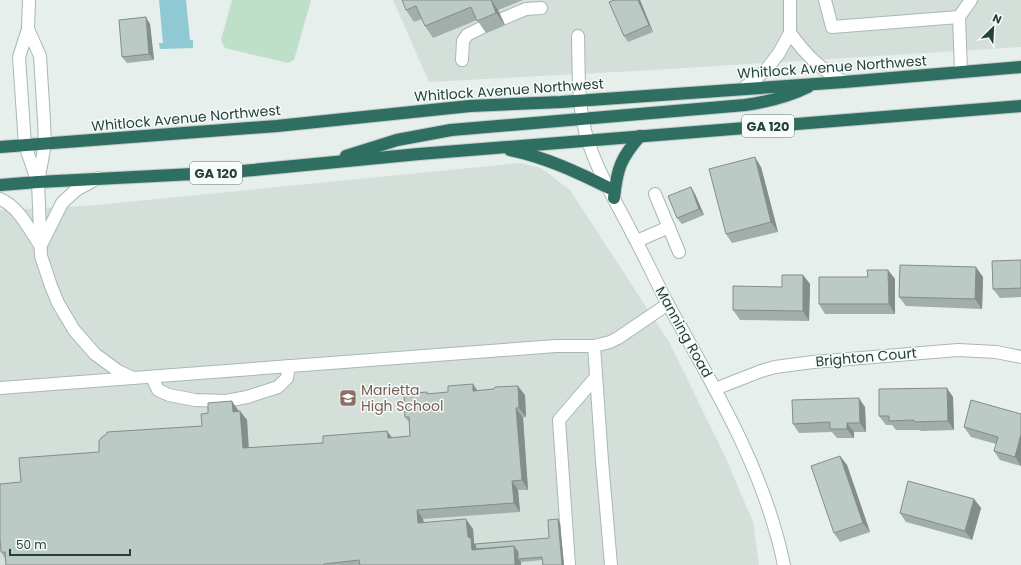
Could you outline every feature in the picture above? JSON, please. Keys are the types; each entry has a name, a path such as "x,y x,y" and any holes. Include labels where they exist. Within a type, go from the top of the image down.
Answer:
{"highway":[{"name":"Whitlock Avenue Northwest","path":"0,147 269,126 470,106 844,82 1021,66"},
{"path":"332,162 373,147 424,134 451,130 708,109 766,102 816,84"},
{"name":"GA 120","path":"0,185 98,178 232,172 499,147 1021,106"},
{"path":"499,147 546,160 578,173 611,193 620,164 626,152 640,136"}],"street":[{"path":"28,0 28,29 19,57 25,145 38,182"},
{"path":"744,88 766,70 779,53 790,33 790,0"},
{"path":"825,0 832,27 959,17"},
{"path":"961,72 959,17 971,0"},
{"path":"462,60 463,41 467,35 526,9 541,8"},
{"path":"28,29 40,56 45,144 38,182 40,246 51,286 64,315 74,330 100,357 118,371 133,378"},
{"path":"790,33 802,49 816,63 844,82"},
{"name":"Manning Road","path":"578,36 580,100 588,140 598,166 668,304 715,389 760,482 784,565"},
{"path":"40,246 62,203 76,190 98,178"},
{"path":"655,194 679,252"},
{"path":"0,199 16,211 40,246"},
{"path":"637,241 669,227"},
{"path":"0,388 548,347 602,345 618,338 668,304"},
{"path":"594,346 611,565"},
{"name":"Brighton Court","path":"715,389 775,366 813,362 958,350 996,352 1021,357"},
{"path":"152,377 158,390 169,395 195,400 226,401 247,397 278,387 287,378 289,366"},
{"path":"569,565 559,420 596,377"}],"shaded area":[{"path":"393,0 1021,0 1021,47 653,70 429,82"},
{"name":"Marietta High School","path":"520,163 541,168 570,190 669,342 724,454 753,522 759,565 0,565 0,210 86,206"}],"green space":[{"path":"232,0 311,0 294,60 288,63 225,48 221,40"}],"water":[{"path":"159,0 186,0 190,40 193,40 193,48 160,49 159,43 163,43"}],"building":[{"path":"402,0 491,0 496,13 477,21 471,7 425,26 416,6 406,10"},
{"path":"615,0 638,0 649,25 624,36 609,2"},
{"path":"146,17 149,54 122,57 119,20"},
{"path":"755,157 771,222 726,234 709,169"},
{"path":"691,187 699,209 677,218 668,196"},
{"path":"1021,260 1021,288 993,289 992,261"},
{"path":"900,265 976,267 975,299 899,297"},
{"path":"867,270 888,270 889,304 819,304 819,277 868,277"},
{"path":"782,275 803,275 803,311 733,310 733,286 782,287"},
{"path":"473,384 473,391 494,389 495,387 518,386 519,408 516,408 522,480 512,481 514,503 417,510 418,523 466,519 468,537 471,538 472,550 514,546 515,565 360,565 359,560 324,565 6,565 5,552 1,552 0,484 21,482 19,458 99,452 99,441 107,434 107,432 202,426 201,414 208,413 208,403 232,401 233,412 240,411 243,448 323,443 323,436 387,431 388,438 410,436 409,417 405,417 404,394 448,392 448,386"},
{"path":"947,388 948,421 889,421 889,416 879,416 879,389"},
{"path":"859,398 860,423 847,423 847,429 830,429 830,422 793,424 792,400"},
{"path":"971,400 1021,414 1021,434 1015,457 994,451 998,437 964,427"},
{"path":"840,456 863,523 834,533 811,466"},
{"path":"908,481 974,499 965,531 900,513"},
{"path":"558,519 562,565 543,565 542,557 518,559 518,552 514,546 476,549 475,544 549,538 548,520"}],"place":[{"name":"Marietta High School","path":"348,398"}]}
